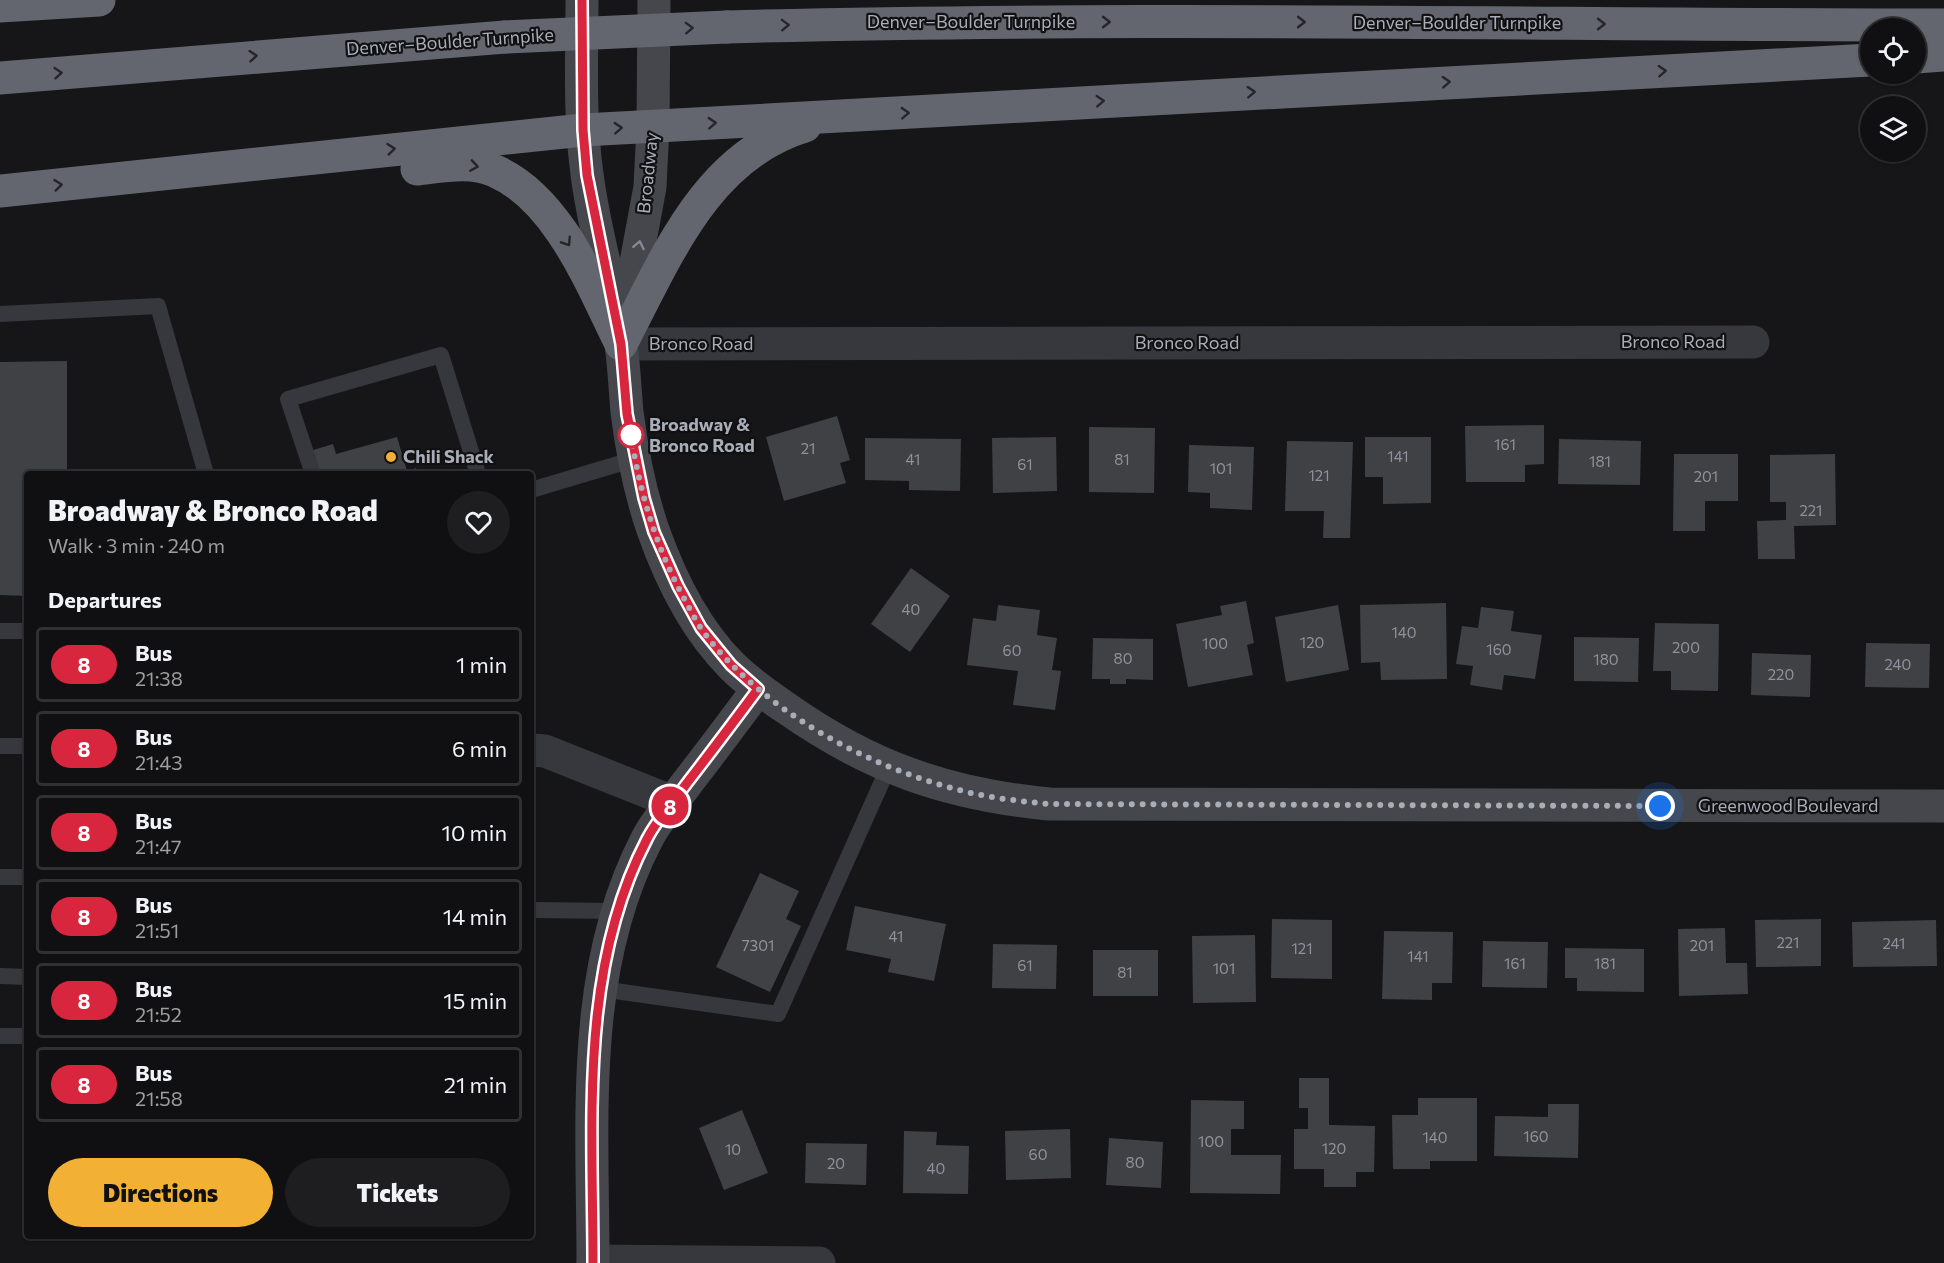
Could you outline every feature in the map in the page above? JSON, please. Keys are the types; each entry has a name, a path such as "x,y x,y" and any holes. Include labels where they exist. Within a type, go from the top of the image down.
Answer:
{"highway":[{"path":"0,6 99,0"},
{"name":"Denver–Boulder Turnpike","path":"0,78 505,37 726,27 880,23 1165,21 1944,25"},
{"path":"1926,56 1944,55"},
{"path":"0,191 583,130 1193,95 1860,61"},
{"path":"621,344 680,232 699,203 721,177 753,150 782,134 846,116"},
{"path":"291,160 384,173 457,164 495,171 531,196 551,218 581,263 621,344"}],"street":[{"name":"Broadway","path":"582,0 583,130 587,175 621,344 627,414 644,498 654,532 678,586 701,628 731,665 758,689"},
{"name":"Broadway","path":"621,344 650,187 654,0"},
{"name":"Bronco Road","path":"621,344 1753,342"},
{"name":"Greenwood Boulevard","path":"758,689 809,725 868,757 912,776 960,791 1006,800 1049,804 1944,806"},
{"path":"758,689 648,836 631,872 617,911 597,1015 592,1093 593,1262 819,1263"},
{"path":"534,750 545,751 673,802"}],"lane":[{"path":"0,314 159,306 205,471"},
{"path":"312,471 288,399 441,355 476,471"},
{"path":"534,489 635,459"},
{"path":"0,631 24,631"},
{"path":"0,746 24,746"},
{"path":"601,989 778,1014 889,766"},
{"path":"0,877 24,878"},
{"path":"534,910 617,911"},
{"path":"0,976 24,977"},
{"path":"0,1036 24,1036"}],"building":[{"path":"67,361 67,471 24,471 24,596 0,595 0,362"},
{"path":"837,416 850,460 840,463 846,483 784,501 766,437"},
{"path":"1544,425 1544,464 1525,465 1525,482 1466,482 1465,426"},
{"path":"1089,427 1155,428 1154,493 1089,492"},
{"path":"397,437 407,471 315,471 310,451 333,444 336,454"},
{"path":"1056,437 1057,491 993,493 992,438"},
{"path":"1365,437 1431,437 1431,503 1383,504 1383,477 1365,477"},
{"path":"865,438 961,439 960,491 909,490 909,481 865,480"},
{"path":"1559,439 1641,441 1640,485 1558,484"},
{"path":"1287,441 1353,442 1350,538 1323,538 1324,511 1285,511"},
{"path":"1189,445 1254,447 1252,510 1210,508 1210,493 1188,492"},
{"path":"1674,454 1738,454 1738,501 1705,501 1705,531 1673,531"},
{"path":"1835,454 1836,525 1794,526 1795,559 1758,559 1757,521 1786,520 1786,502 1770,502 1770,455"},
{"path":"911,568 950,596 910,652 871,624"},
{"path":"1246,601 1254,643 1247,645 1253,675 1188,687 1176,624 1222,615 1220,606"},
{"path":"1446,603 1447,679 1381,680 1380,662 1361,663 1360,605"},
{"path":"998,605 1040,610 1037,635 1057,638 1052,670 1061,671 1055,710 1013,705 1018,671 967,665 973,618 996,621"},
{"path":"1338,605 1349,670 1286,682 1275,617"},
{"path":"1481,607 1514,611 1511,631 1542,635 1535,679 1504,675 1502,690 1470,685 1473,666 1456,664 1462,626 1478,628"},
{"path":"1655,623 1719,624 1718,691 1671,690 1671,671 1653,671"},
{"path":"1574,637 1639,638 1638,682 1574,681"},
{"path":"1093,638 1153,639 1153,680 1126,679 1126,684 1110,684 1110,679 1092,679"},
{"path":"1866,643 1930,644 1929,688 1865,687"},
{"path":"1752,653 1811,655 1810,697 1751,695"},
{"path":"760,873 799,891 786,919 801,926 770,992 716,967"},
{"path":"855,906 946,924 934,981 888,972 891,959 846,950"},
{"path":"1272,919 1332,920 1332,979 1271,978"},
{"path":"1821,919 1821,966 1756,967 1755,920"},
{"path":"1936,920 1937,966 1853,967 1852,922"},
{"path":"1725,928 1726,963 1747,963 1748,994 1679,996 1678,929"},
{"path":"1384,931 1453,932 1452,983 1432,983 1432,1000 1382,999"},
{"path":"1255,935 1256,1002 1193,1003 1192,936"},
{"path":"1483,941 1548,942 1547,988 1482,987"},
{"path":"993,944 1057,945 1056,989 992,988"},
{"path":"1565,948 1644,949 1644,992 1577,991 1577,978 1565,978"},
{"path":"1093,950 1158,950 1158,996 1093,996"},
{"path":"1299,1078 1329,1078 1329,1125 1375,1126 1374,1172 1356,1172 1356,1187 1324,1187 1324,1169 1294,1169 1294,1129 1308,1129 1308,1108 1299,1108"},
{"path":"1418,1098 1477,1098 1477,1161 1430,1161 1430,1169 1393,1169 1392,1115 1418,1115"},
{"path":"1191,1100 1244,1101 1244,1129 1231,1129 1231,1155 1281,1155 1280,1194 1190,1193"},
{"path":"1548,1104 1579,1104 1578,1158 1494,1156 1495,1116 1548,1117"},
{"path":"742,1110 768,1173 724,1190 699,1128"},
{"path":"1070,1129 1071,1178 1006,1180 1005,1131"},
{"path":"904,1131 937,1132 936,1145 969,1146 968,1194 903,1193"},
{"path":"1109,1138 1163,1142 1161,1188 1106,1185"},
{"path":"806,1143 867,1144 866,1185 805,1183"}],"bus line":[{"name":"8","path":"582,0 583,130 587,175 621,344 627,414 644,498 654,532 678,586 701,628 731,665 758,689 648,836 631,872 617,911 597,1015 592,1093 593,1263"}],"place":[{"name":"Broadway & Bronco Road","path":"631,435"},
{"name":"Chili Shack","path":"391,457"}],"route":[{"path":"631,435 644,498 654,532 678,586 701,628 731,665 758,689 809,725 868,757 912,776 960,791 1006,800 1090,806 1660,806"}]}
